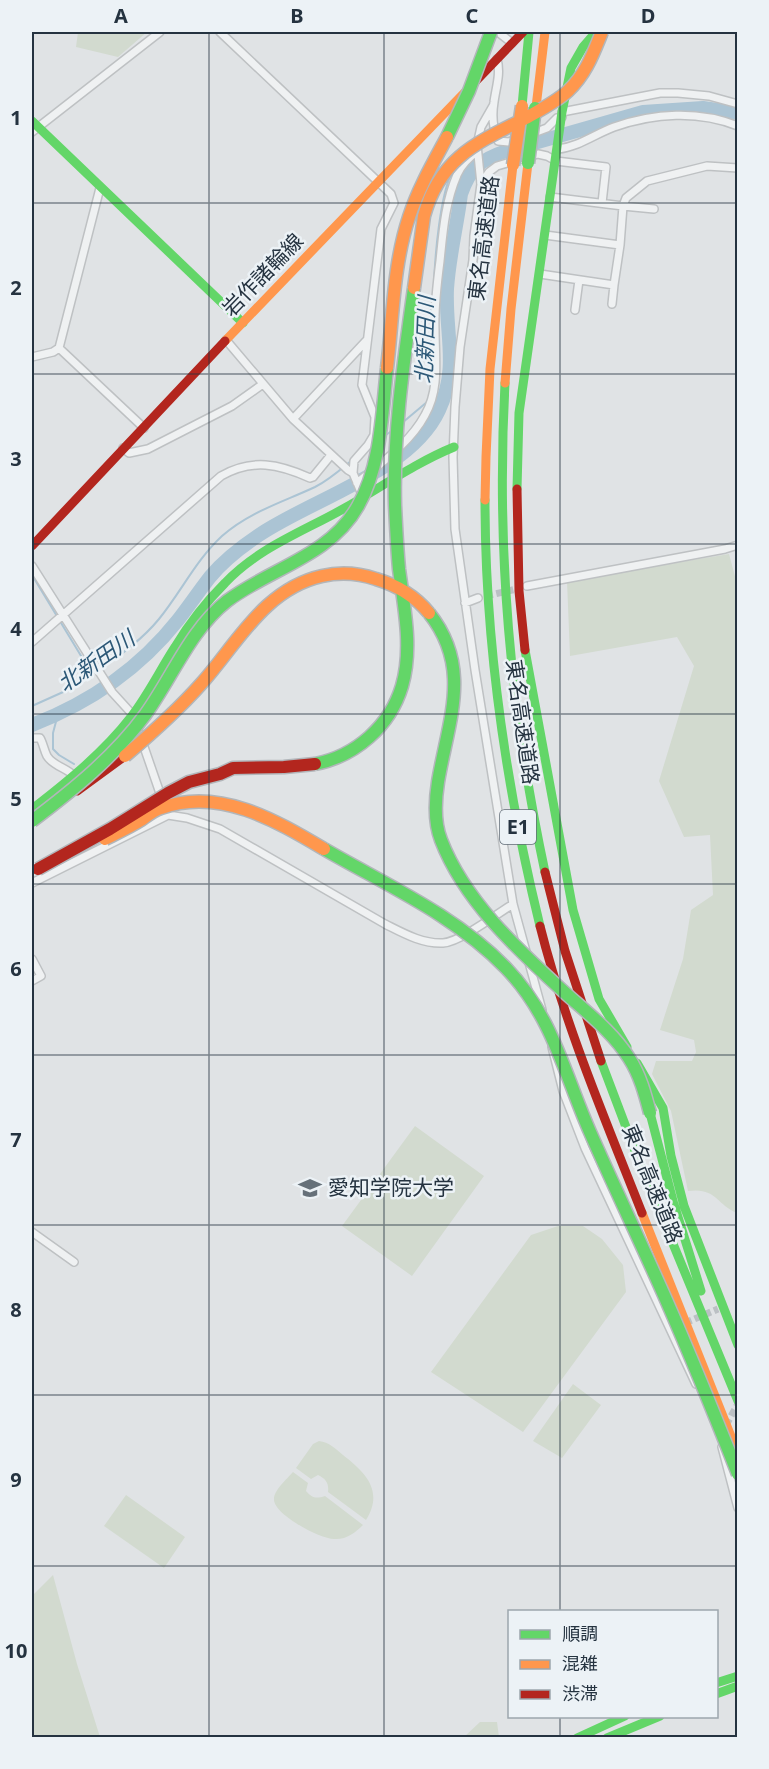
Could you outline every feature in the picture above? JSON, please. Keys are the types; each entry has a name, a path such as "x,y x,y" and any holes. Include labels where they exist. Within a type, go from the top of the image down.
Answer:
{"main road":[{"path":"32,821 84,781 115,751 154,701 191,640 225,602 254,583 319,549 341,530 357,507 370,477 380,431 405,229 423,182 463,105 491,32"},
{"name":"岩作諸輪線","path":"32,546 226,340 523,32"},
{"name":"東名高速道路","path":"529,32 522,106 493,323 488,396 485,519 489,616 495,679 514,808 551,966 581,1055 738,1454"},
{"name":"東名高速道路","path":"545,32 508,347 502,435 506,619 516,712 529,795 550,892 586,1019 632,1144 738,1401"},
{"path":"596,32 583,47 571,68 562,115 519,413 517,494 519,591 527,665 539,734 573,910 586,959 600,999 663,1108 671,1156 684,1206 720,1308 737,1340"},
{"path":"35,871 188,783 230,769 297,766 328,761 355,749 386,718 399,692 405,664 406,637 395,508 396,433 419,240 427,204 440,178 457,156 482,139 552,105 575,85 593,59 602,32"},
{"path":"33,127 243,323"},
{"path":"32,809 74,776 133,715 176,645 230,577 261,551 286,536 339,512 417,464 454,447"},
{"path":"32,821 102,774 160,726 191,695 263,609 290,588 311,579 351,573 367,575 390,583 410,595 433,617 447,642 454,671 454,701 438,776 435,804 438,831 448,859 475,897 518,946 602,1025 632,1062 641,1081 699,1286 738,1390"},
{"path":"35,871 122,832 160,807 191,801 221,802 253,812 286,828 440,915 482,944 519,983 549,1029 578,1105 678,1328 738,1474"},
{"path":"718,1683 738,1676"},
{"path":"718,1694 738,1686"},
{"path":"577,1737 620,1718"},
{"path":"610,1722 612,1736 655,1718"}],"street":[{"path":"33,127 160,32"},
{"path":"220,32 380,182 391,194 394,203 381,229 366,341 362,385 375,417 374,435 354,461 353,473 364,498"},
{"path":"498,32 512,43"},
{"path":"497,58 500,70 493,106 493,128 498,141 508,142 547,128 562,115 660,93 709,96 738,104"},
{"path":"493,106 481,127 477,151 482,184 458,370 453,457 454,529 486,745 513,904 563,1090 585,1148 672,1328 720,1436 738,1508"},
{"path":"557,155 566,148 614,127 661,116 681,114 706,116 738,126"},
{"path":"357,483 411,436 426,415 435,391 434,328 445,214 457,174 464,163 477,151"},
{"path":"482,184 489,172 497,166 538,154 557,155 606,167 602,203"},
{"path":"612,304 623,206 626,198 646,181 707,166 738,168"},
{"path":"32,357 53,352 59,348 100,188"},
{"path":"550,196 654,209"},
{"path":"545,236 620,245"},
{"path":"540,274 614,285"},
{"path":"574,310 579,280"},
{"path":"226,340 293,420 353,473"},
{"path":"293,420 366,341"},
{"path":"59,348 144,428"},
{"path":"123,448 129,453 148,449 232,406 263,384"},
{"path":"32,642 227,473 262,464 291,469 310,478 331,455"},
{"path":"527,586 738,545"},
{"path":"32,566 112,692 133,715 168,815"},
{"path":"465,603 478,598"},
{"path":"32,738 40,738 52,762 70,771 74,776"},
{"path":"32,883 168,815 187,818 220,829 413,938 444,943 452,941 513,904"},
{"path":"32,959 41,976 32,981"},
{"path":"32,1232 74,1262"}],"shaded area":[{"path":"78,32 147,32 118,57 76,47"},
{"path":"729,554 737,580 737,1213 705,1191 688,1191 671,1111 652,1074 656,1061 692,1061 696,1052 694,1040 660,1030 683,959 691,910 713,895 710,835 684,837 659,781 694,666 677,637 570,656 567,581"},
{"path":"415,1126 484,1176 412,1276 342,1226"},
{"path":"558,1226 583,1226 602,1239 623,1265 626,1292 523,1432 431,1372 531,1235"},
{"path":"573,1384 601,1405 562,1458 533,1441"},
{"path":"319,1441 332,1446 359,1469 370,1483 373,1500 366,1520 328,1492 323,1478 318,1475 311,1479 296,1468 313,1444"},
{"path":"293,1472 308,1483 306,1491 310,1495 317,1498 325,1496 363,1525 350,1535 334,1539 298,1525 281,1512 274,1499 278,1488"},
{"path":"126,1495 185,1537 164,1568 104,1526"},
{"path":"53,1575 100,1737 32,1737 32,1596"},
{"path":"480,1722 497,1722 499,1737 464,1737"}],"waterway":[{"name":"北新田川","path":"32,725 74,706 130,669 178,620 215,571 246,544 281,522 384,467 407,450 425,431 439,410 448,379 450,365 447,305 449,265 461,194 468,178 477,166 506,151 643,112 703,108 738,113"},
{"path":"434,283 442,209 448,181 453,171"},
{"path":"402,423 427,402"},
{"path":"383,437 393,430"},
{"path":"32,575 92,674 128,649 152,627 204,555 222,536 243,520 320,484 352,460"},
{"path":"32,706 72,688 92,674"},
{"path":"58,714 53,733 53,749 74,764"}],"tunnel":[{"path":"486,596 521,588"},
{"path":"685,1323 718,1309"},
{"path":"726,1425 738,1404"}],"traffic: fast":[{"path":"447,137 469,91 491,32"},
{"path":"522,106 529,32"},
{"path":"517,489 519,413 562,112 571,68 583,47 596,32"},
{"path":"528,163 535,108"},
{"path":"32,121 243,323"},
{"path":"315,764 344,754 369,737 380,726 396,701 405,672 407,642 398,561 395,478 400,396 414,288"},
{"path":"32,821 92,772 120,745 155,701 192,640 214,613 244,589 316,549 346,523 358,506 372,474 382,421 387,368"},
{"path":"505,383 504,568 523,750 545,872"},
{"path":"32,809 84,766 120,730 143,700 192,622 211,598 238,571 266,550 343,509 425,460 454,447"},
{"path":"485,500 493,661 517,821 540,926"},
{"path":"429,613 442,634 450,654 454,675 451,716 436,797 436,819 441,840 463,883 493,922 527,958 607,1030 622,1048 633,1064 650,1113"},
{"path":"525,650 573,910 599,999 627,1047"},
{"path":"324,849 419,902 465,932 506,968 535,1006 556,1046 590,1132 658,1281 738,1474"},
{"path":"601,1061 640,1164 738,1401"},
{"path":"637,1063 663,1108 671,1156 684,1206 738,1345"},
{"path":"650,1113 673,1201 701,1291"},
{"path":"718,1682 738,1676"},
{"path":"718,1693 738,1686"},
{"path":"577,1738 621,1718"},
{"path":"607,1738 655,1718"}],"traffic: slow":[{"path":"536,107 545,32"},
{"path":"414,288 424,216 431,196 450,166 476,145 542,109 568,91 584,71 602,32"},
{"path":"225,341 465,92"},
{"path":"513,165 522,106"},
{"path":"387,368 397,273 404,235 417,196 447,137"},
{"path":"505,383 528,163"},
{"path":"485,500 490,369 513,165"},
{"path":"125,756 192,694 268,605 302,583 335,574 369,577 391,584 405,592 429,613"},
{"path":"105,839 158,809 204,801 246,810 286,827 324,849"},
{"path":"642,1213 738,1454"}],"traffic: jam":[{"path":"475,82 523,32"},
{"path":"32,546 225,341"},
{"path":"517,489 519,591 525,650"},
{"path":"77,791 125,756"},
{"path":"38,869 189,782 233,768 315,764"},
{"path":"545,872 565,951 601,1061"},
{"path":"540,926 574,1036 642,1213"}],"place":[{"name":"愛知学院大学","path":"310,1188"}]}
